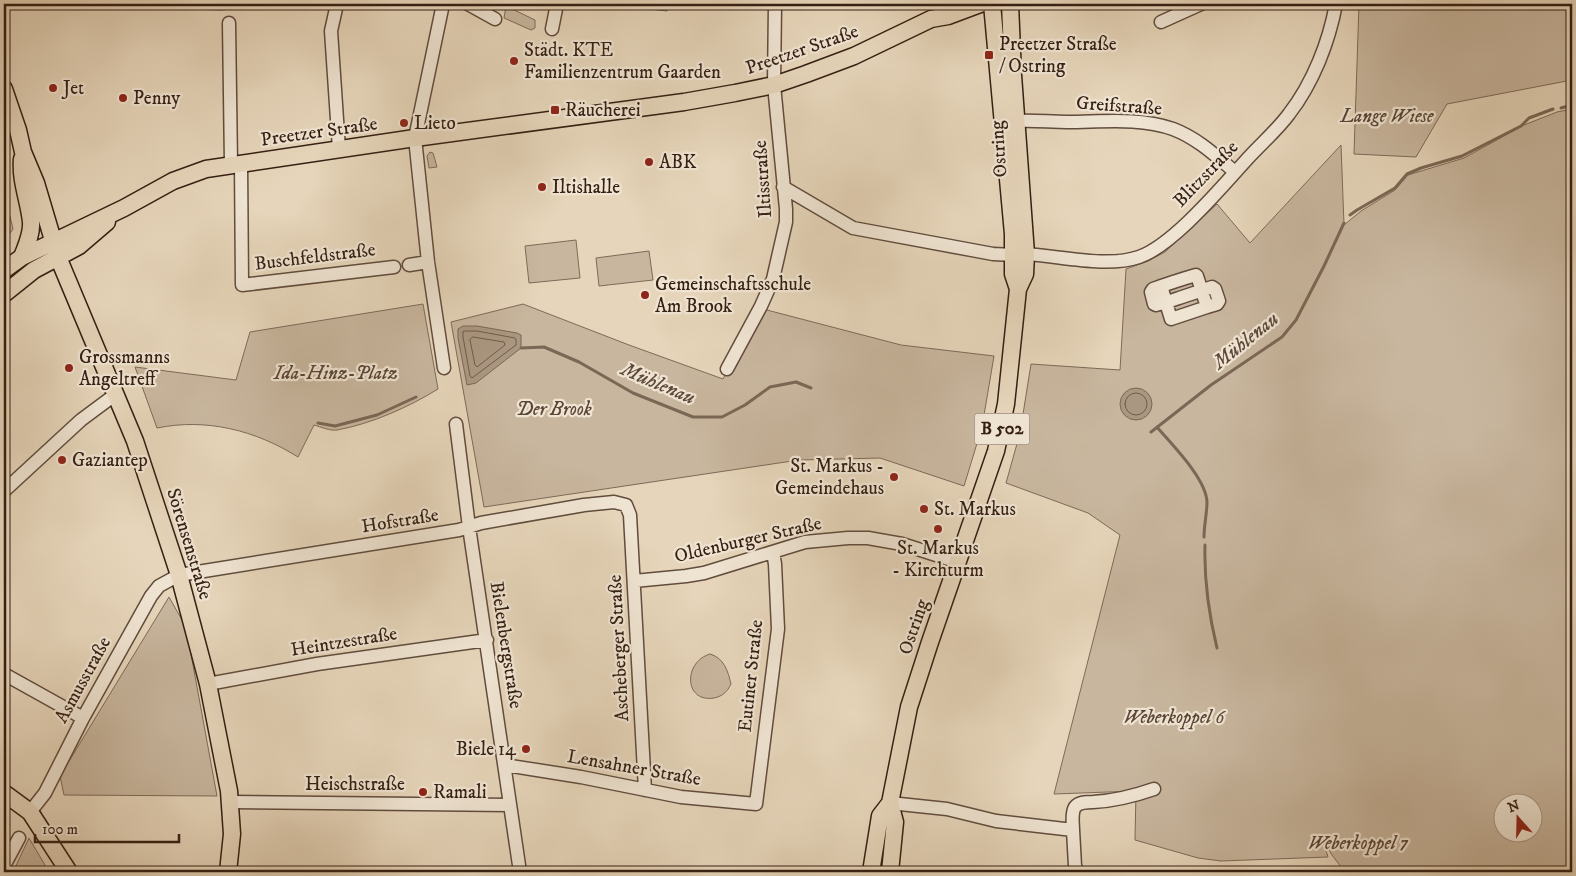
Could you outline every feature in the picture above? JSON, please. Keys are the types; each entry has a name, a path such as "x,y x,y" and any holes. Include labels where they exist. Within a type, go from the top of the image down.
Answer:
{"main road":[{"name":"Preetzer Straße","path":"931,19 943,4"},
{"name":"Preetzer Straße","path":"53,248 173,181 206,169 415,138 684,102 774,85 854,56 931,19 948,16 980,4"},
{"name":"Ostring","path":"890,872 895,822 890,803 909,707 923,661 996,451 1003,422 1011,366 1018,289 1025,274 1020,255 992,4"},
{"name":"Ostring","path":"1010,4 1017,121 1020,255"},
{"path":"4,89 18,130 23,152 36,183 53,248"},
{"path":"22,257 31,222 21,172 23,152"},
{"path":"31,222 53,248"},
{"path":"4,270 22,257 53,248"},
{"path":"4,294 34,270 53,248"},
{"name":"Sörensenstraße","path":"53,248 135,441 179,575 208,684 230,802 232,834 228,872"},
{"path":"4,793 30,812 69,872"},
{"name":"Ostring","path":"871,872 880,816 890,803"}],"street":[{"path":"337,4 331,31 339,149"},
{"path":"443,4 415,138 428,262 444,368"},
{"path":"468,4 495,19"},
{"path":"552,29 557,4"},
{"name":"Iltisstraße","path":"727,369 761,306 773,278 786,222 774,85 774,4"},
{"path":"1161,22 1172,9 1201,4"},
{"name":"Blitzstraße","path":"783,190 853,228 993,254 1114,262 1140,256 1170,238 1289,114 1323,54 1333,23 1336,4"},
{"path":"229,23 236,164"},
{"name":"Greifstraße","path":"1017,121 1110,121 1154,124 1174,129 1211,150 1235,172"},
{"name":"Buschfeldstraße","path":"236,164 242,285 394,267"},
{"path":"410,265 428,262"},
{"path":"1164,285 1169,302 1177,317 1207,307 1202,291 1196,275 1182,279 1164,285 1151,290 1152,299 1156,305 1169,302 1202,291"},
{"path":"1182,279 1193,312"},
{"path":"4,491 81,420 116,394"},
{"name":"Bielenbergstraße","path":"456,424 469,527 520,872"},
{"name":"Hofstraße","path":"179,575 459,530 481,523 584,505 614,502 626,505"},
{"name":"Ascheberger Straße","path":"626,505 630,515 646,790"},
{"name":"Oldenburger Straße","path":"634,581 704,573 805,542 848,538 868,538 902,544 958,562"},
{"name":"Eutiner Straße","path":"756,804 778,629 773,552"},
{"name":"Asmusstraße","path":"30,812 45,793 83,718 151,596 159,586 179,575"},
{"name":"Heintzestraße","path":"208,684 317,664 487,640"},
{"path":"4,674 83,718"},
{"name":"Lensahner Straße","path":"505,765 581,777 681,797 756,804"},
{"path":"1078,872 1075,866 1073,830 1073,810 1076,805 1127,798 1154,789"},
{"name":"Heischstraße","path":"230,802 510,805"},
{"path":"890,803 946,809 996,821 1073,830"},
{"path":"4,866 19,838"}],"green space":[{"path":"193,4 223,4 223,10 192,9"},
{"path":"650,4 668,4 667,11 649,9"},
{"name":"Lange Wiese","path":"1359,4 1572,4 1572,80 1447,104 1416,157 1354,154"},
{"path":"506,6 535,20 535,28 531,30 504,18"},
{"path":"1572,109 1572,872 1345,872 1322,838 1328,857 1221,861 1198,858 1135,840 1136,791 1054,794 1120,535 1088,513 1006,483 1020,433 1031,364 1120,370 1126,269 1165,252 1217,204 1250,243 1341,145 1344,225 1361,211 1395,190 1408,175 1464,158 1524,125 1557,112"},
{"path":"430,152 433,153 437,167 429,168 427,156"},
{"path":"4,196 13,229 4,241"},
{"path":"576,240 580,278 529,283 525,246"},
{"path":"649,251 653,280 599,286 596,258"},
{"name":"Ida-Hinz-Platz","path":"423,304 438,389 415,402 363,424 334,430 314,425 298,457 265,440 230,429 194,425 175,425 157,428 135,367 236,380 250,332"},
{"name":"Der Brook","path":"523,304 723,379 763,309 901,345 994,356 982,427 964,486 880,458 799,460 484,507 451,322"},
{"path":"169,597 186,627 217,796 64,795 60,776"},
{"path":"710,654 722,662 727,670 731,684 722,695 714,698 704,698 692,688 691,673 701,658"},
{"path":"29,838 49,872 13,872"}],"water":[{"path":"463,326 477,326 517,333 521,335 521,348 476,383 467,385 458,338 458,329"},
{"path":"1136,388 1142,389 1147,393 1151,398 1151,410 1147,415 1142,419 1136,420 1130,419 1125,415 1121,410 1120,404 1121,398 1125,393 1130,389"}],"waterway":[{"name":"Mühlenau","path":"1561,108 1572,105"},
{"name":"Mühlenau","path":"1350,215 1395,188 1407,174 1462,156 1521,126 1529,118 1553,109"},
{"name":"Mühlenau","path":"1151,432 1211,385 1282,337 1296,320 1344,223"},
{"name":"Mühlenau","path":"521,348 544,347 579,362 633,393 693,417 722,417 745,405 770,387 796,382 811,388"},
{"path":"318,423 335,426 377,415 416,397"},
{"path":"1157,427 1195,472 1201,483 1207,502 1204,537"},
{"name":"Mühlenau","path":"1205,545 1208,597 1217,648"}],"place":[{"name":"Preetzer Straße / Ostring","path":"989,55"},
{"name":"Städt. KTE Familienzentrum Gaarden","path":"514,61"},
{"name":"Jet","path":"53,88"},
{"name":"Penny","path":"123,98"},
{"name":"Räucherei","path":"555,110"},
{"name":"Lieto","path":"404,123"},
{"name":"ABK","path":"649,162"},
{"name":"Iltishalle","path":"542,187"},
{"name":"Gemeinschaftsschule Am Brook","path":"645,295"},
{"name":"Grossmanns Angeltreff","path":"69,368"},
{"name":"Gaziantep","path":"62,460"},
{"name":"St. Markus - Gemeindehaus","path":"894,477"},
{"name":"St. Markus","path":"924,509"},
{"name":"St. Markus - Kirchturm","path":"938,529"},
{"name":"Biele 14","path":"526,749"},
{"name":"Ramali","path":"423,792"}],"park label":[{"name":"Weberkoppel 6","path":"1174,717"},
{"name":"Weberkoppel 7","path":"1358,843"}]}
